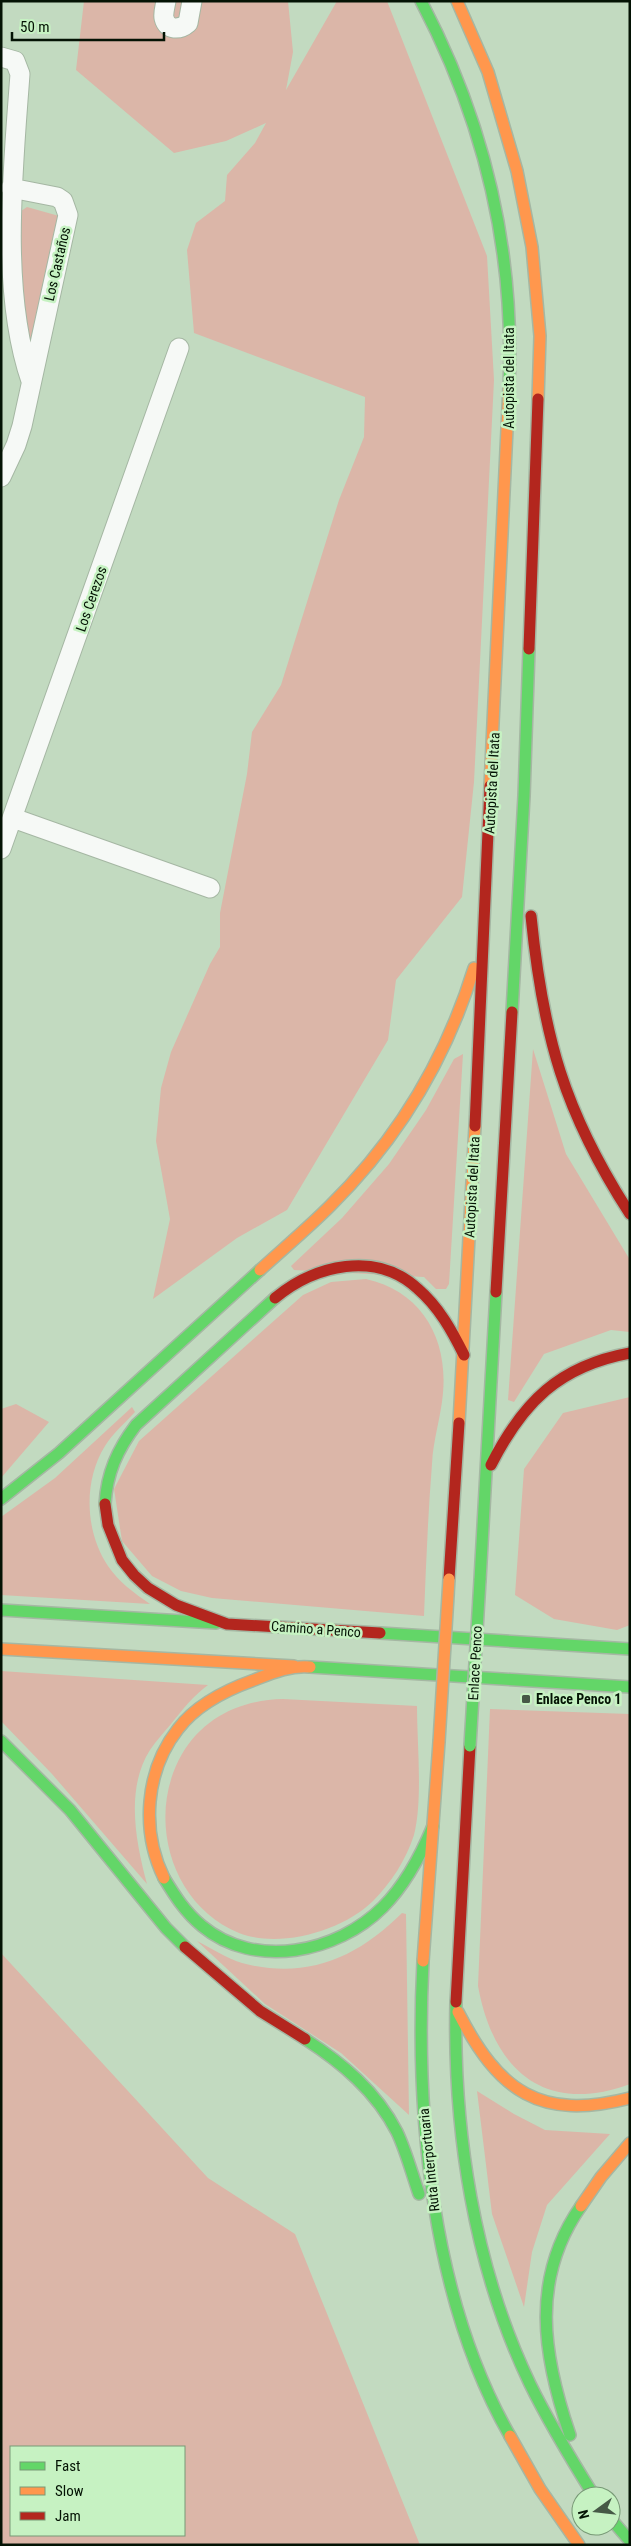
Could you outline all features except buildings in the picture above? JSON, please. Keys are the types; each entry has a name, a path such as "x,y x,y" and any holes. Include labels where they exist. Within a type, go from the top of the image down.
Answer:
{"main road":[{"name":"Autopista del Itata","path":"421,1 452,63 475,127 499,222 508,288 510,364 508,440 464,1355 439,1742"},
{"name":"Autopista del Itata","path":"457,1 488,72 503,118 526,211 536,277 540,380 524,796 480,1580"},
{"path":"524,796 533,940 540,994 552,1052 577,1125 599,1166 630,1214"},
{"path":"1,1498 58,1453 330,1206 372,1162 408,1115 442,1055 473,973 485,926"},
{"path":"228,1624 195,1612 157,1594 140,1582 119,1556 106,1516 105,1487 114,1459 136,1426 285,1290 311,1275 340,1266 373,1266 392,1272 409,1281 430,1299 464,1355"},
{"path":"486,1475 507,1431 520,1413 544,1388 568,1372 585,1364 630,1353"},
{"name":"Enlace Penco","path":"456,2006 480,1580"},
{"name":"Camino a Penco","path":"1,1610 630,1649"},
{"path":"609,1648 630,1644"},
{"path":"1,1649 630,1686"},
{"path":"299,1666 253,1680 216,1697 187,1719 164,1750 150,1787 149,1823 155,1858 162,1875 179,1903 202,1927 233,1944 264,1951 313,1947 350,1932 380,1910 407,1877 434,1826"},
{"path":"1,1742 70,1810 166,1928 195,1957 260,2010 337,2060 375,2098 402,2145 442,2253"},
{"name":"Ruta Interportuaria","path":"439,1742 424,1944 421,2044 426,2155 442,2253 474,2358 510,2437 533,2480 579,2545"},
{"path":"456,2006 466,2029 484,2058 508,2083 521,2092 542,2102 567,2107 601,2106 630,2098"},
{"path":"456,2006 458,2076 464,2162 471,2206 485,2265 508,2333 525,2375 570,2462 588,2486"},
{"path":"591,2486 566,2426 549,2365 545,2334 546,2296 557,2251 576,2209 592,2186 630,2142"},
{"path":"621,2531 630,2541"}],"street":[{"path":"166,1 164,17 166,22 173,28 178,29 188,23 192,1"},
{"path":"1,57 12,59 20,68 9,114 11,188 9,301 16,344 31,381"},
{"name":"Los Castaños","path":"1,477 16,445 68,215 63,201 57,198 11,188"},
{"name":"Los Cerezos","path":"1,849 179,348"},
{"path":"13,818 210,888"}],"shaded area":[{"path":"84,1 288,1 293,52 286,90 337,1 387,1 487,256 494,380 474,782 462,897 396,980 388,1040 287,1210 237,1238 153,1299 170,1219 156,1141 161,1088 171,1052 210,964 220,947 220,913 247,774 252,732 281,685 339,500 364,437 365,397 194,333 187,250 196,223 225,201 227,175 255,143 266,123 226,141 174,153 76,70"},
{"path":"27,207 59,216 30,342 25,332 18,213"},
{"path":"533,1049 566,1154 630,1260 630,1332 611,1330 544,1354 514,1402 508,1400"},
{"path":"463,1054 449,1284 446,1289 436,1289 424,1277 294,1270 291,1266 342,1218 389,1164 426,1110 454,1059"},
{"path":"366,1279 385,1285 402,1294 416,1306 427,1320 441,1354 443,1393 433,1455 424,1616 212,1598 181,1591 152,1576 122,1541 114,1489 139,1441 303,1295 331,1282"},
{"path":"630,1397 630,1625 617,1630 554,1619 515,1595 524,1469 563,1413"},
{"path":"16,1404 49,1422 1,1478 1,1409"},
{"path":"132,1407 135,1412 105,1446 98,1460 90,1490 91,1522 100,1553 112,1572 150,1604 1,1595 1,1517 55,1478"},
{"path":"1,1671 208,1685 188,1703 150,1750 142,1765 137,1782 135,1816 139,1851 147,1884 52,1774 1,1721"},
{"path":"283,1699 417,1706 418,1805 414,1835 407,1853 392,1879 373,1901 360,1912 328,1929 291,1938 273,1939 239,1933 215,1920 196,1902 181,1880 171,1856 166,1830 166,1804 171,1778 182,1754 201,1730 225,1713 238,1707 268,1700"},
{"path":"490,1709 630,1714 630,2084 599,2092 572,2094 548,2089 527,2078 510,2062 496,2041 485,2015 478,1986"},
{"path":"402,1913 406,1914 409,2115 341,2053 265,2004 197,1941 224,1956 242,1963 265,1968 288,1969 309,1967 348,1953 367,1942"},
{"path":"1,1953 208,2178 295,2234 420,2545 1,2545"},
{"path":"477,2091 514,2114 545,2130 610,2134 547,2205 532,2252 524,2307 492,2214"}],"traffic: fast":[{"path":"421,1 443,46 462,93 478,140 491,188 507,286 510,336 509,387"},
{"path":"512,1012 524,796 529,649"},
{"path":"1,1499 59,1453 260,1270"},
{"path":"480,1580 496,1292"},
{"path":"105,1504 108,1482 114,1462 136,1425 275,1298"},
{"path":"470,1746 480,1580"},
{"path":"1,1610 216,1623"},
{"path":"380,1633 630,1649"},
{"path":"310,1667 630,1687"},
{"path":"1,1741 70,1810 166,1928 185,1947"},
{"path":"164,1878 190,1915 202,1926 223,1940 246,1948 270,1951 295,1950 319,1945 343,1936 364,1923 383,1907 399,1889 412,1869 433,1826"},
{"path":"423,1961 421,2020 422,2081 426,2143 434,2205 446,2267 462,2326 484,2383 510,2436"},
{"path":"456,2002 458,2100 463,2149 481,2246 494,2293 530,2384 588,2486"},
{"path":"305,2039 357,2079 389,2117 400,2139 419,2194"},
{"path":"570,2435 553,2376 546,2318 548,2290 554,2261 565,2234 581,2206"},
{"path":"621,2531 630,2541"}],"traffic: slow":[{"path":"457,1 488,72 517,171 532,247 540,336 538,399"},
{"path":"490,786 509,387"},
{"path":"260,1270 322,1214 355,1180 398,1125 434,1066 463,1002 474,968"},
{"path":"459,1423 475,1126"},
{"path":"439,1742 449,1579"},
{"path":"1,1649 294,1666"},
{"path":"164,1878 152,1841 150,1802 153,1782 159,1763 178,1729 185,1720 212,1699 233,1688 282,1670 310,1667"},
{"path":"423,1961 439,1742"},
{"path":"458,2012 473,2040 490,2062 507,2080 526,2094 547,2102 571,2106 598,2104 630,2098"},
{"path":"581,2206 601,2177 630,2143"},
{"path":"510,2436 540,2489 579,2545"}],"traffic: jam":[{"path":"529,649 538,399"},
{"path":"475,1126 490,786"},
{"path":"531,916 542,999 560,1072 588,1141 630,1214"},
{"path":"496,1292 512,1012"},
{"path":"275,1298 308,1277 327,1270 346,1266 384,1269 401,1277 426,1296 455,1337 464,1355"},
{"path":"491,1465 516,1423 530,1405 546,1390 583,1367 630,1353"},
{"path":"449,1579 459,1423"},
{"path":"105,1504 108,1525 122,1560 148,1588 176,1605 227,1624 380,1633"},
{"path":"456,2002 470,1746"},
{"path":"185,1947 260,2011 305,2039"}],"place":[{"name":"Enlace Penco 1","path":"526,1699"}]}
